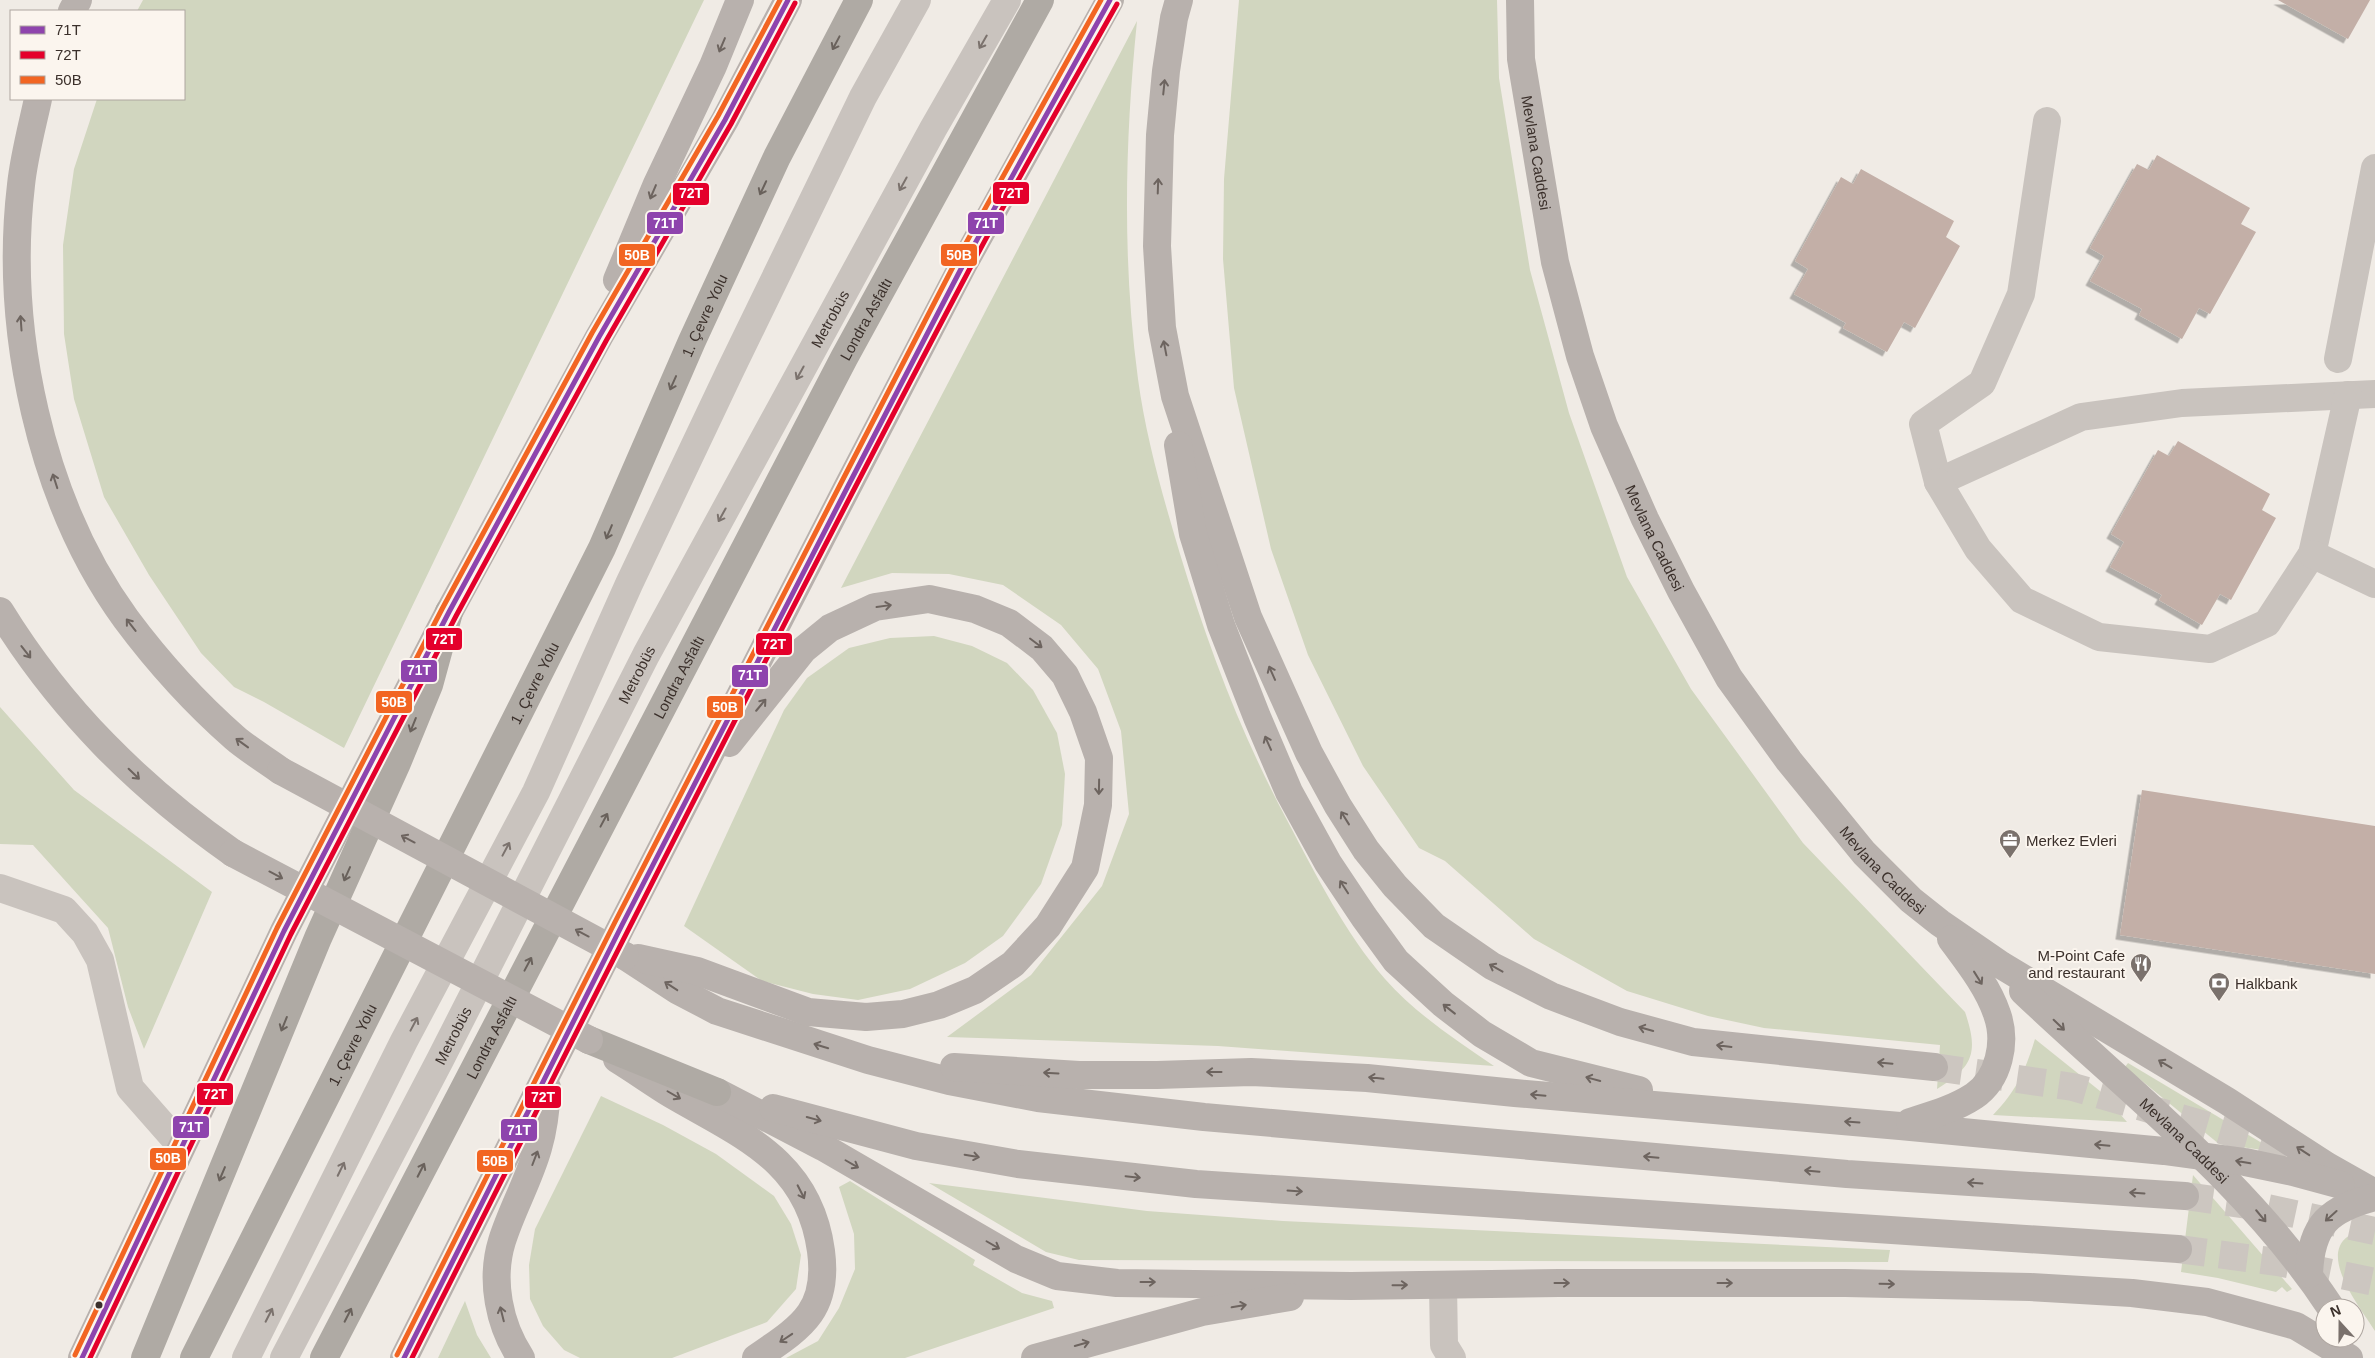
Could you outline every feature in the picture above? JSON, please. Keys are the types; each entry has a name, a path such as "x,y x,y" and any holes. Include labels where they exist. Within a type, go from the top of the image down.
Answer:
{"highway":[{"name":"1. Çevre Yolu","path":"194,1358 602,548 692,341 777,157 859,0"},
{"name":"Londra Asfaltı","path":"324,1358 844,358 1040,0"},
{"path":"146,1358 318,938 397,763 429,685 449,612"},
{"path":"589,1040 716,1092"}],"main road":[{"path":"599,337 621,266 656,184 713,66 740,0"},
{"path":"82,1358 284,930 449,612 599,337 725,120 788,0"},
{"path":"404,1358 622,926 964,265 1110,0"},
{"path":"1179,0 1168,53 1160,135 1157,246 1162,328 1175,396 1248,617 1309,752 1338,806 1366,850 1395,886 1434,926 1492,966 1551,996 1620,1022 1684,1040 1808,1056 1934,1067"},
{"name":"Mevlana Caddesi","path":"1520,0 1520,59 1555,262 1580,356 1604,426 1645,519 1681,591 1729,678 1789,761 1864,853 1911,900 1940,924 2001,965 2218,1096 2375,1195"},
{"path":"38,100 21,185 18,235 18,288 22,340 36,419 57,488 89,558 125,618 158,660 190,696 236,739 281,771 625,956 677,990 717,1011 868,1060 949,1082 1038,1098 1204,1117 1847,1174 2185,1196"},
{"path":"1175,396 1177,439 1193,534 1222,625 1256,717 1290,792 1328,863 1396,961 1443,1004 1482,1034 1531,1063 1617,1085 1778,1116"},
{"path":"625,956 697,971 808,1012 866,1017 904,1014 948,1001 975,990 1013,964 1048,926 1085,868 1098,806 1099,758 1083,712 1068,683 1042,648 1009,623 974,608 929,599 875,607 830,628 803,650 771,694 696,782"},
{"path":"0,612 26,652 109,750 178,813 233,853 589,1040 670,1093 762,1147 795,1181 813,1215 824,1272 818,1303 796,1331 756,1358"},
{"path":"1900,1126 1953,1108 1975,1096 1990,1081 1999,1060 2001,1037 1998,1014 1968,961 1940,924"},
{"name":"Mevlana Caddesi","path":"2001,965 2015,982 2087,1051 2203,1155 2246,1198 2309,1274 2325,1298"},
{"path":"868,1060 1079,1075 1157,1076 1204,1072 1251,1072 1367,1078 2203,1155 2292,1172 2375,1195"},
{"path":"521,1358 506,1332 498,1300 497,1268 502,1242 538,1149 546,1113 548,1074"},
{"path":"716,1092 916,1146 1018,1164 1196,1184 2178,1248"},
{"path":"716,1092 823,1147 1016,1259 1057,1276 1117,1283 1351,1286 1845,1283 2030,1287 2132,1293 2207,1302 2296,1326 2349,1358"},
{"path":"2309,1274 2310,1254 2318,1233 2327,1219 2350,1204 2375,1195"},
{"path":"1035,1358 1202,1312 1351,1286"}],"lane":[{"path":"246,1358 404,1041 536,792 629,584 730,371 863,96 918,0"},
{"name":"Metrobüs","path":"284,1358 440,1060 646,655 933,129 1007,0"},
{"path":"2047,121 2021,294 1982,383 1923,424 1938,482 1978,549 2022,600 2099,637 2210,649 2267,623 2312,554 2348,396"},
{"path":"2338,359 2375,168"},
{"path":"1938,482 2081,417 2182,403 2375,394"},
{"path":"2312,554 2375,584"},
{"path":"0,888 64,910 85,933 100,960 130,1088 181,1146"},
{"path":"1443,1285 1444,1346 1452,1358"}],"green space":[{"path":"143,0 704,0 344,748 234,687 201,653 149,575 104,497 74,399 64,334 63,245 74,169 97,100 185,100 185,10 138,10"},
{"path":"1239,0 1497,0 1499,78 1530,270 1569,413 1627,577 1691,689 1803,843 1965,1012 1972,1038 1970,1058 1959,1073 1937,1089 1940,1045 1764,1028 1708,1016 1627,991 1534,939 1445,861 1419,848 1363,766 1308,655 1271,549 1234,388 1223,259 1224,179"},
{"path":"1137,21 1130,110 1127,200 1129,290 1133,334 1141,401 1150,445 1161,489 1202,624 1227,691 1255,756 1344,924 1397,992 1437,1026 1494,1066 1218,1046 947,1037 1031,975 1102,886 1129,814 1121,731 1098,669 1061,625 1003,585 949,574 892,573 841,588"},
{"path":"934,636 972,646 1007,663 1033,690 1057,733 1065,774 1062,825 1041,884 1003,936 965,963 910,989 858,1000 813,994 762,981 684,926 784,710 807,678 849,648 890,638"},
{"path":"0,707 74,790 212,892 144,1049 128,1007 108,928 33,845 0,844"},
{"path":"2035,1039 2100,1091 2127,1122 1993,1115 2019,1080"},
{"path":"2128,1063 2277,1152 2219,1144 2125,1067"},
{"path":"601,1096 663,1125 716,1154 774,1196 791,1224 801,1255 796,1289 767,1322 672,1358 580,1358 564,1350 543,1326 530,1299 529,1265 535,1229"},
{"path":"2193,1175 2292,1289 2287,1292 2282,1287 2276,1292 2218,1278 2181,1272"},
{"path":"850,1181 975,1260 973,1265 1022,1293 1052,1301 1054,1308 905,1358 786,1358 818,1341 839,1308 855,1269 854,1234 839,1187"},
{"path":"929,1183 1147,1211 1283,1221 1890,1250 1888,1262 1079,1260 1046,1252"},
{"path":"2368,1229 2375,1231 2375,1331 2365,1316 2365,1298 2354,1298 2341,1273 2338,1258 2340,1245 2350,1235"},
{"path":"465,1301 477,1335 491,1358 438,1358"}],"building":[{"path":"2278,0 2370,0 2348,39"},
{"path":"2157,155 2250,208 2241,224 2256,232 2210,314 2199,308 2182,339 2139,315 2142,309 2090,281 2104,256 2090,248 2137,164 2149,170"},
{"path":"1861,169 1954,221 1946,237 1960,246 1915,328 1904,322 1887,352 1843,328 1846,323 1794,294 1808,269 1795,261 1841,177 1853,184"},
{"path":"2178,441 2270,494 2262,510 2276,518 2231,600 2220,594 2202,625 2159,600 2162,595 2110,567 2124,542 2111,534 2158,450 2169,456"},
{"path":"2142,790 2375,826 2375,974 2120,935"}],"tunnel":[{"path":"1934,1067 2073,1087 2302,1153"},
{"path":"2185,1196 2262,1207 2375,1231"},
{"path":"2178,1249 2278,1262 2375,1282"}],"transit line":[{"name":"50B","path":"75,1355 277,928 442,609 592,333 718,116 780,0"},
{"name":"71T","path":"82,1358 284,931 449,612 599,337 725,120 788,0"},
{"name":"50B","path":"397,1355 615,922 956,261 1101,0"},
{"name":"71T","path":"404,1358 622,925 847,488 963,265 1110,0"},
{"name":"72T","path":"90,1358 291,934 456,616 606,341 731,124 795,3"},
{"name":"72T","path":"412,1358 687,814 897,407 986,238 1117,4"}],"place":[{"name":"Merkez Evleri","path":"2010,859"},
{"name":"M-Point Cafe and restaurant","path":"2141,983"},
{"name":"Halkbank","path":"2219,1002"}]}
